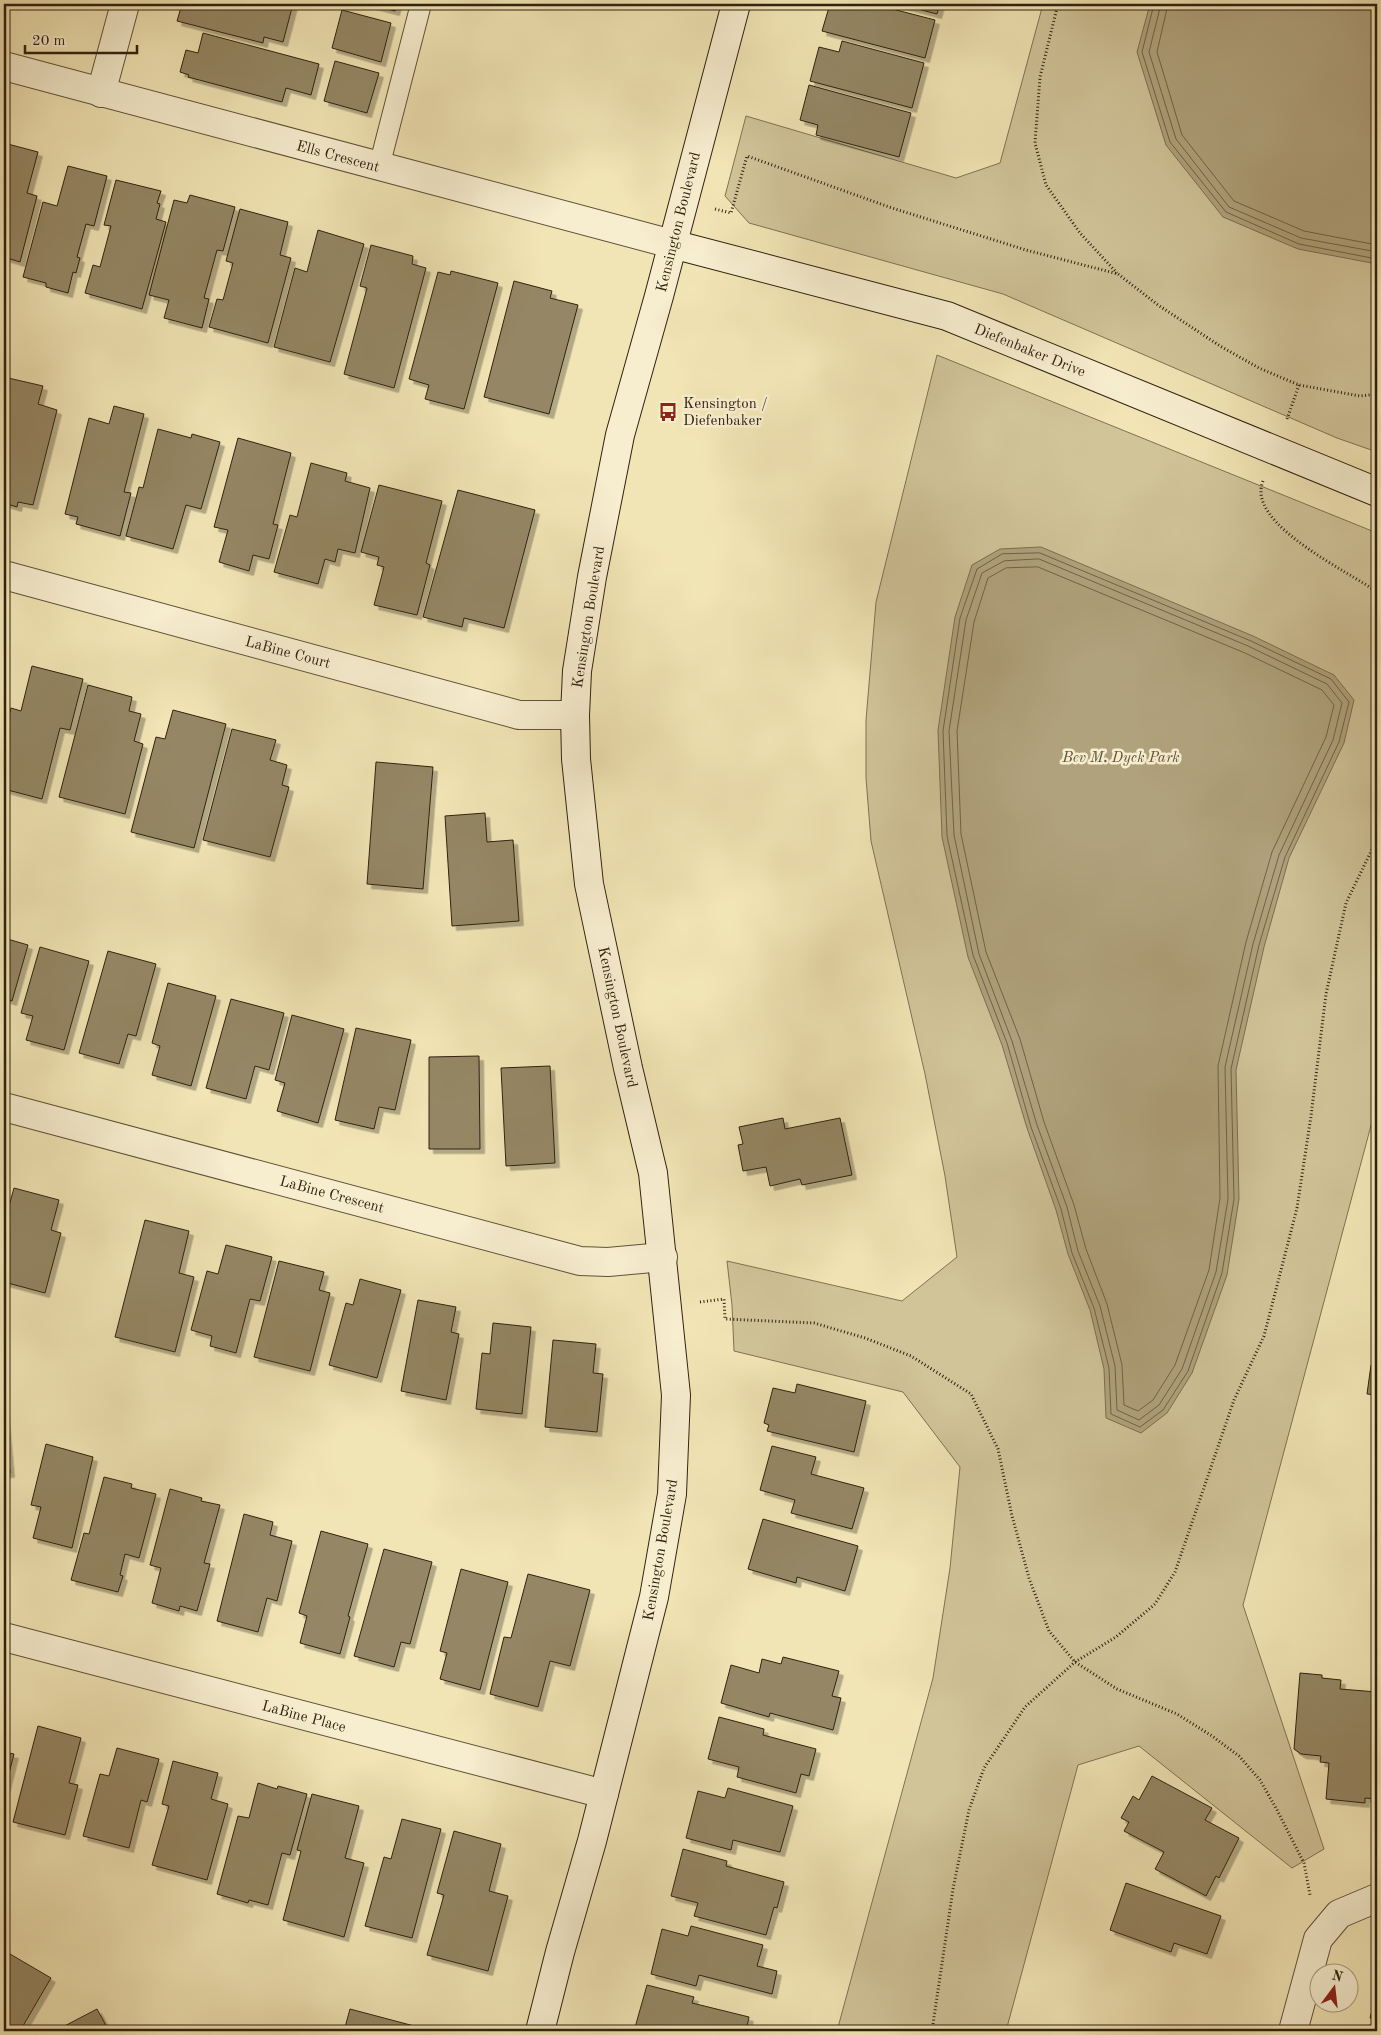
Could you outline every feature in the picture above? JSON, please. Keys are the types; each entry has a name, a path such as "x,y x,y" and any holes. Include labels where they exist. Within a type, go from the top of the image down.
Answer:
{"street":[{"path":"101,93 125,4"},
{"name":"Kensington Boulevard","path":"540,2031 560,1952 592,1841 654,1597 672,1494 676,1395 653,1173 628,1068 589,884 576,759 574,715 577,671 592,577 620,435 660,296 683,201 736,4"},
{"name":"Ells Crescent","path":"4,66 379,167 619,228 672,244"},
{"name":"Diefenbaker Drive","path":"672,244 947,316 1377,492"},
{"name":"LaBine Court","path":"4,575 519,715 574,715"},
{"name":"LaBine Crescent","path":"4,1107 580,1260 608,1262 663,1258"},
{"name":"LaBine Place","path":"4,1637 604,1794"},
{"path":"1293,2031 1318,1938 1339,1914 1377,1898"}],"lane":[{"path":"379,167 421,4"}],"path":[{"path":"1058,4 1040,77 1035,143 1046,185 1080,233 1118,274 1158,305 1212,341 1260,368 1299,385 1360,396 1377,394"},
{"path":"683,201 731,213 747,156 892,208 1026,250 1118,274"},
{"path":"1263,505 1279,527 1377,592"},
{"path":"932,2031 953,1889 970,1810 984,1768 1025,1707 1074,1662 1116,1637 1155,1604 1175,1572 1234,1400 1264,1336 1297,1208 1311,1116 1326,994 1346,903 1377,839"},
{"path":"667,1305 724,1299 725,1319 814,1323 865,1338 911,1356 971,1394 998,1449 1012,1516 1028,1578 1049,1631 1074,1662 1117,1689 1177,1714 1239,1756 1260,1780 1304,1863"}],"green space":[{"path":"1043,4 1377,4 1377,452 1337,438 1003,294 749,223 725,196 746,116 956,178 1000,163"},
{"name":"Bev M. Dyck Park","path":"937,355 1377,533 1377,1103 1243,1605 1324,1849 1292,1868 1139,1746 1078,1765 1006,2031 837,2031 933,1678 950,1568 960,1467 903,1392 734,1351 732,1305 727,1261 902,1301 957,1257 945,1176 925,1074 871,841 866,778 866,720 876,602"}],"water":[{"path":"1150,4 1377,4 1377,264 1298,249 1223,217 1166,145 1137,52"},
{"path":"1041,547 1253,636 1334,675 1354,700 1344,743 1289,858 1264,947 1236,1070 1239,1199 1227,1275 1192,1373 1167,1413 1141,1433 1106,1418 1104,1369 1090,1310 1068,1254 1056,1210 1027,1128 1002,1045 968,957 942,837 938,730 955,617 972,565 1000,549"}],"building":[{"path":"182,4 293,4 283,42 264,37 263,43 177,21"},
{"path":"368,4 397,4 395,11"},
{"path":"830,4 873,4 935,20 925,58 822,31"},
{"path":"898,4 940,4 937,14"},
{"path":"342,10 391,23 381,62 332,48"},
{"path":"203,33 319,64 311,95 286,88 282,102 188,77 189,75 180,72 186,50 198,53"},
{"path":"842,41 924,63 912,108 810,81 819,47 839,52"},
{"path":"335,61 379,73 367,113 324,101"},
{"path":"809,85 911,113 899,157 816,135 818,125 800,120"},
{"path":"4,143 38,152 27,193 37,196 20,262 4,257"},
{"path":"68,166 107,176 94,226 86,224 77,257 80,258 76,273 73,272 68,293 46,287 46,283 23,277 43,202 57,206"},
{"path":"116,180 161,191 157,203 160,204 156,219 166,222 142,309 85,293 93,265 100,267 111,226 104,225"},
{"path":"190,195 235,207 223,251 217,250 204,298 209,299 202,328 164,318 169,300 149,295 174,200 187,203"},
{"path":"240,209 288,222 280,255 291,258 268,343 209,327 217,299 223,300 233,263 226,261"},
{"path":"318,230 364,244 330,362 274,347 295,268 307,272"},
{"path":"371,245 413,256 412,264 426,268 394,388 344,374 367,288 360,286"},
{"path":"451,271 498,283 464,409 425,399 429,385 409,379 438,272 450,275"},
{"path":"514,281 552,291 550,298 578,305 549,414 484,397"},
{"path":"4,377 43,386 38,404 57,410 33,505 18,502 17,507 4,503"},
{"path":"114,406 144,414 124,492 131,493 120,536 76,524 78,517 65,514 89,418 109,424"},
{"path":"158,429 191,438 192,434 220,442 201,509 186,505 173,549 126,536 139,487 143,488"},
{"path":"238,438 291,453 273,524 278,525 269,559 253,555 249,571 219,562 228,530 214,527"},
{"path":"311,463 347,473 345,481 370,488 355,553 338,549 335,562 325,559 318,584 274,572 290,515 297,517"},
{"path":"379,485 442,501 426,563 430,565 417,615 374,605 384,567 377,565 379,557 361,552"},
{"path":"458,490 535,510 504,628 464,618 462,627 423,617"},
{"path":"32,666 83,679 70,730 60,728 42,799 4,789 4,735 11,708 21,711"},
{"path":"88,685 132,697 129,711 141,714 134,741 143,744 125,814 59,797"},
{"path":"173,710 226,724 194,848 131,832 156,737 165,739"},
{"path":"232,729 276,740 270,760 287,765 282,785 289,787 270,857 203,840"},
{"path":"376,762 433,767 423,889 367,884"},
{"path":"485,813 487,842 513,840 519,921 452,926 445,816"},
{"path":"4,938 28,945 12,1001 4,998"},
{"path":"40,947 89,961 64,1050 26,1040 33,1016 21,1013"},
{"path":"108,951 156,964 136,1036 128,1034 119,1064 79,1053"},
{"path":"168,983 216,996 191,1086 152,1075 160,1046 152,1043"},
{"path":"231,999 284,1013 269,1070 255,1066 246,1099 206,1088"},
{"path":"292,1015 344,1029 318,1123 277,1111 285,1083 275,1080"},
{"path":"356,1028 411,1040 395,1110 379,1107 374,1129 335,1120"},
{"path":"479,1056 480,1149 429,1149 429,1057"},
{"path":"550,1066 555,1163 506,1166 501,1068"},
{"path":"783,1118 785,1129 840,1118 852,1175 802,1185 800,1179 770,1186 766,1167 743,1171 738,1145 743,1144 739,1127"},
{"path":"14,1188 59,1200 51,1230 61,1233 45,1293 4,1282 4,1261 10,1236 4,1234 4,1224"},
{"path":"145,1220 189,1231 179,1273 194,1277 175,1352 115,1337"},
{"path":"226,1245 272,1257 260,1301 250,1299 236,1353 210,1346 212,1336 191,1330 207,1271 218,1274"},
{"path":"279,1261 324,1272 319,1290 330,1293 310,1371 254,1357"},
{"path":"360,1279 401,1290 377,1378 329,1365 346,1303 353,1305"},
{"path":"418,1300 456,1307 451,1332 459,1334 446,1400 401,1391"},
{"path":"493,1323 531,1327 522,1414 476,1409 482,1353 490,1354"},
{"path":"553,1340 596,1344 593,1373 603,1374 597,1432 545,1427"},
{"path":"1371,1365 1377,1366 1377,1395 1367,1394"},
{"path":"797,1384 866,1401 854,1452 767,1431 769,1425 764,1423 773,1388 795,1393"},
{"path":"4,1406 10,1473 4,1473"},
{"path":"46,1444 93,1457 72,1548 33,1538 41,1507 31,1505"},
{"path":"772,1446 816,1457 811,1474 864,1488 852,1529 791,1513 795,1500 760,1490"},
{"path":"104,1477 132,1484 131,1488 156,1494 139,1558 125,1554 120,1575 123,1576 118,1592 71,1580 84,1533 89,1534"},
{"path":"170,1489 202,1498 201,1501 220,1505 204,1563 210,1564 197,1611 180,1606 179,1611 152,1603 161,1568 150,1565"},
{"path":"244,1514 273,1522 270,1535 292,1541 277,1601 267,1598 258,1632 217,1621"},
{"path":"763,1519 858,1546 845,1591 797,1577 796,1583 748,1569"},
{"path":"321,1531 368,1544 348,1616 350,1617 340,1654 300,1643 307,1616 299,1613"},
{"path":"384,1549 432,1562 410,1644 401,1642 394,1667 354,1656"},
{"path":"461,1569 508,1582 480,1690 440,1679 447,1653 440,1651"},
{"path":"528,1574 590,1590 570,1666 550,1661 538,1707 490,1694 504,1637 511,1638"},
{"path":"783,1657 839,1671 832,1696 841,1698 833,1730 770,1713 769,1717 721,1703 731,1665 759,1673 762,1659 781,1664"},
{"path":"1300,1673 1322,1675 1322,1678 1341,1680 1340,1689 1377,1692 1377,1799 1365,1798 1365,1803 1326,1799 1329,1763 1320,1762 1321,1756 1301,1754 1294,1749"},
{"path":"719,1717 764,1729 763,1735 816,1749 809,1776 801,1774 796,1793 737,1777 739,1767 708,1759"},
{"path":"38,1726 81,1738 69,1783 78,1785 65,1835 13,1822"},
{"path":"117,1748 159,1759 147,1802 141,1800 129,1848 83,1836 100,1774 109,1776"},
{"path":"4,1752 14,1754 4,1793"},
{"path":"173,1761 218,1773 211,1799 228,1804 207,1880 152,1865 169,1806 162,1804"},
{"path":"1152,1776 1212,1808 1205,1820 1239,1838 1219,1878 1216,1876 1206,1896 1155,1869 1164,1852 1124,1831 1129,1822 1121,1818 1133,1796 1139,1800"},
{"path":"258,1783 277,1789 278,1786 307,1794 290,1855 282,1853 268,1905 249,1900 248,1903 217,1894 238,1816 249,1818"},
{"path":"728,1788 793,1806 780,1852 733,1840 731,1850 686,1838 698,1791 725,1798"},
{"path":"312,1794 359,1806 345,1858 364,1863 344,1937 283,1920 301,1851 297,1850"},
{"path":"402,1819 441,1829 412,1938 365,1926 384,1857 391,1859"},
{"path":"454,1831 501,1844 489,1891 508,1896 488,1971 427,1955 444,1895 437,1893"},
{"path":"683,1849 727,1861 726,1866 784,1882 777,1908 774,1907 766,1935 694,1916 698,1903 671,1896"},
{"path":"1126,1883 1221,1916 1207,1954 1174,1943 1171,1952 1110,1930"},
{"path":"691,1926 763,1945 757,1966 777,1971 772,1994 699,1975 696,1986 651,1974 662,1929 688,1936"},
{"path":"10,1954 51,1978 20,2031 4,2031 4,1965"},
{"path":"647,1985 694,1997 692,2003 749,2017 746,2031 634,2031"},
{"path":"1377,1992 1377,2020 1370,2018"},
{"path":"97,2009 109,2031 55,2031"},
{"path":"350,2009 433,2031 344,2031"},
{"path":"1369,2025 1377,2028 1377,2031 1368,2031"}],"place":[{"name":"Kensington / Diefenbaker","path":"668,412"}]}
